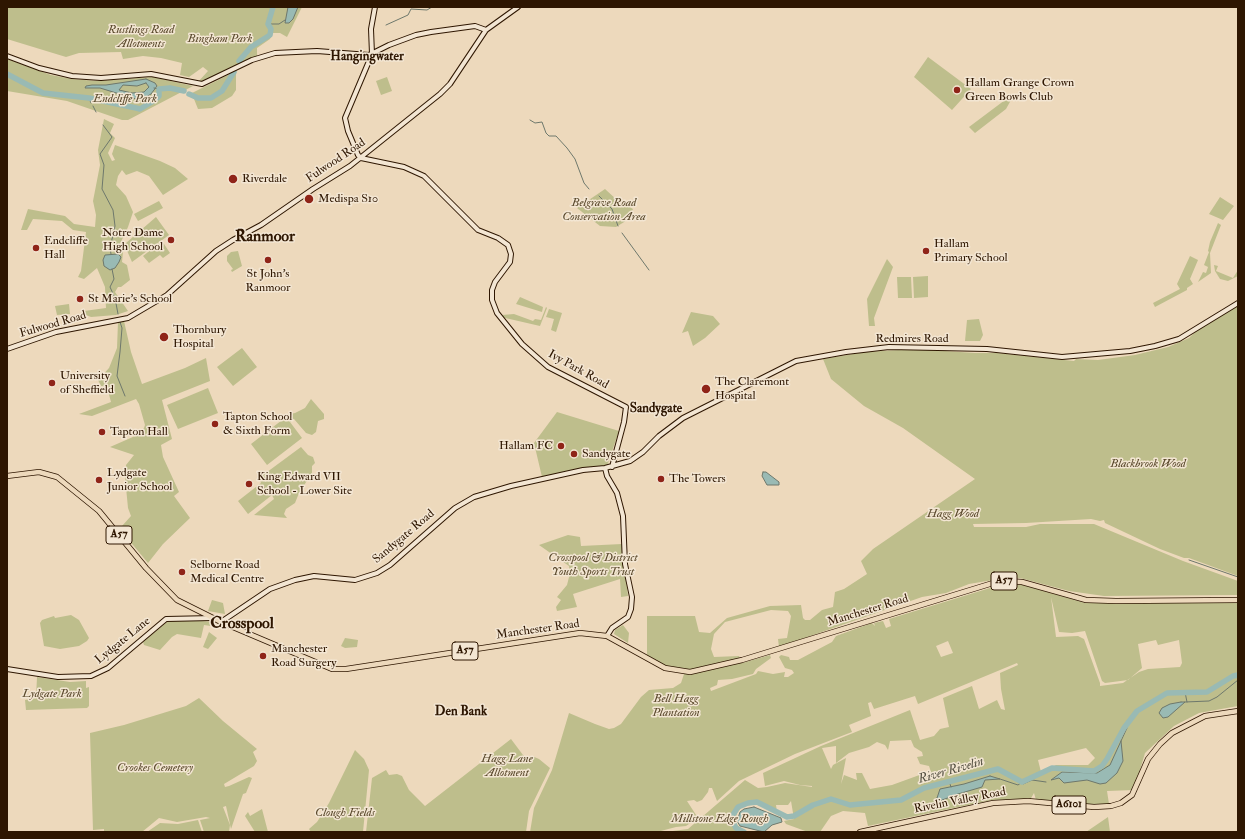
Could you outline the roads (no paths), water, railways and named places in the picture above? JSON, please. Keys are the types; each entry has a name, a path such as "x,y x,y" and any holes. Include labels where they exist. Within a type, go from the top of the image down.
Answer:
{"main road":[{"name":"Manchester Road","path":"7,476 39,472 48,473 57,477 99,511 146,568 174,597 188,607 205,617 213,618 330,669 338,670 568,634 591,633 607,636 660,666 675,671 687,672 742,660 1000,582 1022,582 1086,600 1238,600"},
{"name":"Rivelin Valley Road","path":"860,832 993,803 1028,801 1094,807 1111,806 1121,803 1132,795 1148,759 1160,744 1172,733 1205,716 1238,711"}],"street":[{"path":"361,158 348,131 346,118 372,54 371,29 375,7"},
{"name":"Fulwood Road","path":"7,349 56,332 128,318 167,295 222,247 261,225 361,158 445,90 486,30 518,7"},
{"path":"7,56 39,68 72,76 101,78 151,74 198,84 205,83 252,60 275,53 317,51 366,56 389,45 416,35 475,26 486,30"},
{"name":"Ivy Park Road","path":"361,158 404,167 424,176 477,229 507,243 511,251 510,262 495,282 492,293 493,303 503,322 522,344 548,367 626,407 624,422 612,467"},
{"name":"Redmires Road","path":"605,468 612,467 637,457 659,436 683,418 786,366 803,359 846,352 912,346 987,349 1062,357 1130,351 1156,346 1179,338 1238,303"},
{"path":"605,468 606,476 617,493 623,516 626,564 632,597 631,609 628,617 612,628 607,636"},
{"name":"Sandygate Road","path":"221,622 270,588 295,580 314,576 355,580 377,573 390,565 454,508 474,497 511,486 583,470 605,468"},
{"name":"Lydgate Lane","path":"7,669 64,678 91,676 108,668 166,619 205,617"}],"water":[{"path":"288,7 298,7 293,19 289,23 285,23"},
{"path":"146,79 155,83 157,86 151,94 143,99 136,99 100,88 85,88 86,86 92,85 106,85","holes":["146,83 149,87 144,92 132,93 119,90 123,85 137,86"]},
{"path":"118,254 121,257 115,268 110,270 104,266 103,260 105,255"},
{"path":"763,472 766,472 779,482 779,485 767,485 762,476"},
{"path":"1185,702 1168,717 1163,718 1159,713 1162,708 1170,704"},
{"path":"1121,741 1123,761 1117,773 1106,783 1100,784 1087,780 1064,783 1059,778 1051,780 1062,772 1097,773 1110,765"},
{"path":"990,776 1000,779 985,780 982,787 937,802 934,800 937,798 940,789 964,784"},
{"path":"754,807 781,818 782,822 772,825 764,832 740,826 737,821 740,812 744,809"}],"waterway":[{"path":"239,61 251,47 270,35 271,29 268,24 273,7"},
{"path":"386,25 408,15 411,9 427,10 432,7"},
{"path":"268,24 279,24 285,20"},
{"path":"189,94 198,98 211,98 222,91 234,72"},
{"path":"7,74 43,93 89,98 140,109 159,96 159,89 170,88 184,91"},
{"path":"154,88 159,89"},
{"path":"89,98 91,103"},
{"path":"93,106 96,112"},
{"path":"530,120 535,123 542,122 546,133 549,136 556,136 567,148 575,159 584,183 589,189"},
{"path":"103,125 112,137 100,154 104,165 102,189 113,210 115,226 110,248 111,254"},
{"path":"599,196 612,209 618,226"},
{"path":"622,233 649,270"},
{"path":"112,269 114,279 110,287 115,298 118,314"},
{"path":"120,322 122,328 117,376 125,396"},
{"path":"1189,560 1238,577"},
{"name":"River Rivelin","path":"744,832 736,828 731,818 738,807 748,803 757,802 787,817 794,816 813,805 831,799 850,805 901,800 924,788 998,769 1022,782 1052,768 1094,771 1102,766 1124,728 1137,711 1167,693 1207,692 1233,676 1238,675"},
{"path":"1185,702 1209,701 1217,697 1238,680"},
{"path":"1185,692 1187,702"},
{"name":"River Rivelin","path":"1121,741 1127,728 1126,725"},
{"name":"River Rivelin","path":"1000,779 1018,785 1022,782 1023,784 1032,780 1046,782"},
{"name":"River Rivelin","path":"949,781 951,787"}],"place":[{"name":"Hallam Grange Crown Green Bowls Club","path":"957,90"},
{"name":"Riverdale","path":"233,179"},
{"name":"Medispa S10","path":"309,199"},
{"name":"Notre Dame High School","path":"171,240"},
{"name":"Endcliffe Hall","path":"36,248"},
{"name":"Hallam Primary School","path":"926,251"},
{"name":"St John's Ranmoor","path":"268,260"},
{"name":"St Marie's School","path":"80,299"},
{"name":"Thornbury Hospital","path":"164,337"},
{"name":"University of Sheffield","path":"52,383"},
{"name":"The Claremont Hospital","path":"706,389"},
{"name":"Tapton School & Sixth Form","path":"215,424"},
{"name":"Tapton Hall","path":"102,432"},
{"name":"Hallam FC","path":"561,446"},
{"name":"Sandygate","path":"574,454"},
{"name":"The Towers","path":"661,479"},
{"name":"Lydgate Junior School","path":"99,480"},
{"name":"King Edward VII School - Lower Site","path":"249,484"},
{"name":"Selborne Road Medical Centre","path":"182,572"},
{"name":"Manchester Road Surgery","path":"263,656"}],"district":[{"name":"Hangingwater","path":"367,57"},
{"name":"Ranmoor","path":"265,238"},
{"name":"Sandygate","path":"656,409"},
{"name":"Crosspool","path":"242,625"},
{"name":"Den Bank","path":"461,712"}],"park label":[{"name":"Rustlings Road Allotments","path":"141,37"},
{"name":"Bingham Park","path":"220,39"},
{"name":"Endcliffe Park","path":"125,99"},
{"name":"Belgrave Road Conservation Area","path":"604,210"},
{"name":"Blackbrook Wood","path":"1148,464"},
{"name":"Hagg Wood","path":"953,514"},
{"name":"Crosspool & District Youth Sports Trust","path":"593,565"},
{"name":"Lydgate Park","path":"52,694"},
{"name":"Bell Hagg Plantation","path":"676,706"},
{"name":"Hagg Lane Allotment","path":"507,766"},
{"name":"Crookes Cemetery","path":"155,768"},
{"name":"Clough Fields","path":"345,813"},
{"name":"Millstone Edge Rough","path":"720,819"}]}
